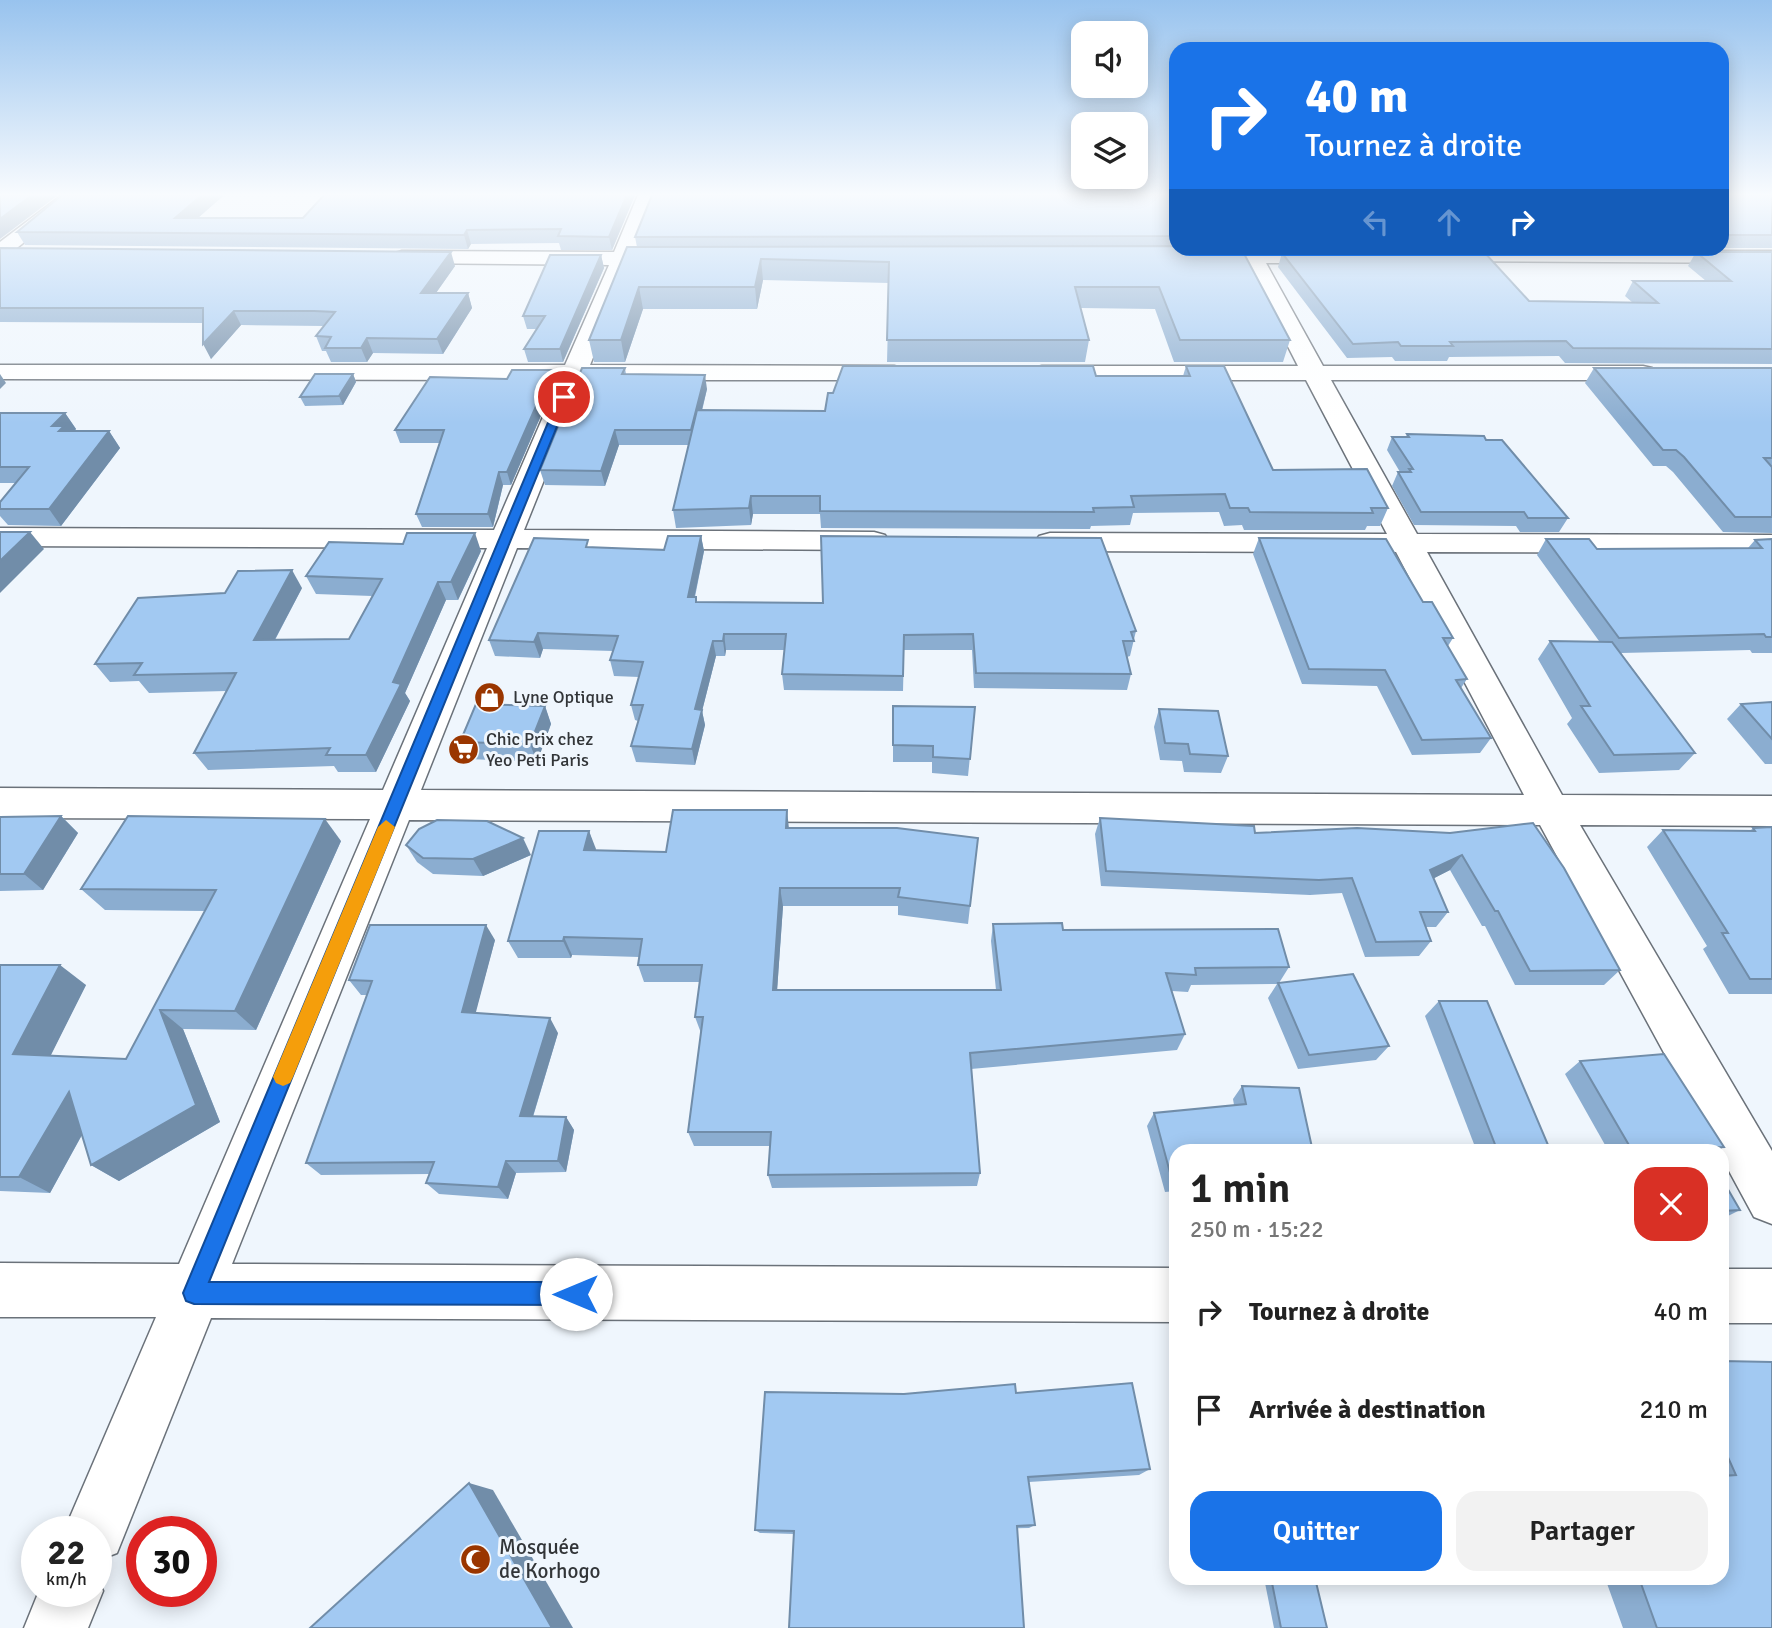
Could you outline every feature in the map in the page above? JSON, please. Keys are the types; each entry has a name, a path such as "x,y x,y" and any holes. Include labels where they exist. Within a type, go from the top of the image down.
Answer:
{"street":[{"path":"101,1516 616,271"},
{"path":"1259,271 1551,810 1772,1199"},
{"path":"0,372 923,373"},
{"path":"1021,373 1661,373"},
{"path":"0,537 908,542"},
{"path":"1019,542 1772,544"},
{"path":"0,803 1772,811"},
{"path":"0,1290 194,1293 1169,1295"},
{"path":"1729,1296 1772,1296"},
{"path":"56,1628 65,1607"}],"building":[{"path":"0,271 437,271 421,293 468,293 437,339 367,338 361,348 325,348 331,337 316,336 335,312 234,311 203,344 203,308 0,308"},
{"path":"543,271 594,271 560,349 524,349 545,316 523,316"},
{"path":"617,271 758,271 755,287 639,287 621,340 589,340"},
{"path":"889,271 1253,271 1290,340 1180,340 1159,287 1075,287 1089,340 887,340"},
{"path":"1296,271 1501,271 1529,301 1658,303 1633,281 1731,281 1719,271 1772,271 1772,349 1573,348 1566,341 1450,342 1453,346 1401,346 1398,342 1353,344"},
{"path":"843,366 1093,366 1096,376 1190,376 1186,366 1224,366 1273,470 1367,469 1388,508 1371,508 1373,513 1250,512 1248,508 1230,508 1225,494 1131,496 1134,507 1093,508 1094,512 820,511 820,496 751,496 749,508 673,510 697,410 825,411 828,393 833,393"},
{"path":"582,368 625,368 622,374 705,375 691,430 615,430 601,471 540,470"},
{"path":"1594,368 1772,368 1772,458 1764,458 1772,467 1772,517 1735,517 1684,457 1676,450 1663,450"},
{"path":"512,370 552,370 507,472 499,472 488,514 416,514 444,430 395,430 430,377 507,379"},
{"path":"315,374 353,374 339,396 300,397"},
{"path":"0,413 65,413 52,426 64,426 59,431 109,431 49,509 0,509 0,502 29,467 0,467"},
{"path":"1407,434 1484,436 1486,440 1502,440 1568,518 1528,518 1524,512 1421,512 1398,472 1411,472 1409,469 1413,469 1392,437 1409,437"},
{"path":"0,532 30,532 0,561"},
{"path":"407,533 475,533 451,582 438,582 393,682 401,684 366,755 326,755 330,748 194,753 236,673 134,675 142,663 95,664 138,598 225,593 238,571 292,570 254,640 349,639 382,579 306,576 329,542 403,544"},
{"path":"668,536 701,536 688,597 696,597 696,602 823,603 821,536 1101,538 1136,631 1131,632 1134,641 1123,641 1131,674 976,673 973,634 904,635 903,676 782,674 786,634 724,634 723,641 713,641 695,709 702,710 692,749 631,746 643,705 631,705 643,662 610,660 618,636 538,633 534,642 489,640 534,538 588,540 586,547 664,550"},
{"path":"1259,538 1386,539 1423,602 1432,602 1453,638 1443,638 1467,679 1456,680 1491,738 1422,740 1385,670 1309,669"},
{"path":"1546,539 1589,539 1597,549 1762,548 1755,540 1772,539 1772,637 1766,637 1764,634 1619,638"},
{"path":"1550,641 1612,642 1695,753 1614,755 1581,706 1590,706"},
{"path":"1772,702 1772,739 1741,704"},
{"path":"476,704 545,706 530,744 460,742"},
{"path":"893,706 975,707 970,759 933,757 933,746 893,745"},
{"path":"1159,709 1218,711 1228,756 1190,754 1188,744 1165,743"},
{"path":"673,810 787,810 786,828 897,828 978,838 970,906 898,897 900,888 780,888 773,990 1001,990 993,924 1062,923 1063,930 1278,929 1289,967 1195,968 1196,975 1166,973 1185,1034 970,1053 980,1173 768,1175 771,1132 688,1132 703,1017 695,1017 702,965 638,965 642,939 564,937 563,941 508,941 539,831 589,831 584,850 666,852"},
{"path":"61,816 24,874 0,874 0,817"},
{"path":"128,816 325,819 235,1011 160,1010 196,1105 91,1165 69,1092 19,1177 0,1177 0,965 60,965 13,1054 126,1059 216,890 81,889"},
{"path":"1100,818 1254,826 1255,833 1357,828 1450,833 1533,823 1564,868 1620,970 1530,971 1498,911 1495,911 1462,855 1430,870 1448,912 1420,912 1431,941 1376,942 1352,878 1319,880 1106,871"},
{"path":"437,820 487,821 523,838 473,859 423,858 406,845 419,829"},
{"path":"1772,827 1772,979 1750,979 1722,933 1728,933 1663,830 1755,831 1753,828"},
{"path":"370,925 486,925 462,1012 550,1018 520,1116 566,1117 558,1161 506,1161 498,1187 426,1183 434,1162 306,1163 372,981 349,980"},
{"path":"1353,974 1389,1046 1309,1055 1278,983"},
{"path":"1439,1001 1487,1001 1548,1144 1495,1144"},
{"path":"1664,1054 1722,1144 1628,1144 1580,1061"},
{"path":"1242,1086 1299,1088 1311,1144 1169,1144 1169,1169 1154,1113 1246,1104"},
{"path":"1729,1191 1740,1210 1729,1211"},
{"path":"1729,1361 1772,1362 1772,1628 1657,1628 1642,1585 1729,1585 1729,1476 1736,1475 1729,1460"},
{"path":"1132,1383 1150,1469 1028,1477 1035,1525 1017,1526 1024,1628 789,1628 794,1531 755,1530 765,1392 904,1394 1015,1384 1016,1393"},
{"name":"Mosquée de Korhogo","path":"469,1483 552,1628 310,1628"},
{"path":"1272,1585 1317,1585 1327,1628 1281,1628"}],"slow traffic":[{"path":"283,1077 386,827"}],"place":[{"name":"Lyne Optique","path":"490,697"},
{"name":"Chic Prix chez Yeo Peti Paris","path":"463,749"},
{"name":"Mosquée de Korhogo","path":"476,1559"}],"route":[{"path":"564,397 194,1293 576,1294"}]}
